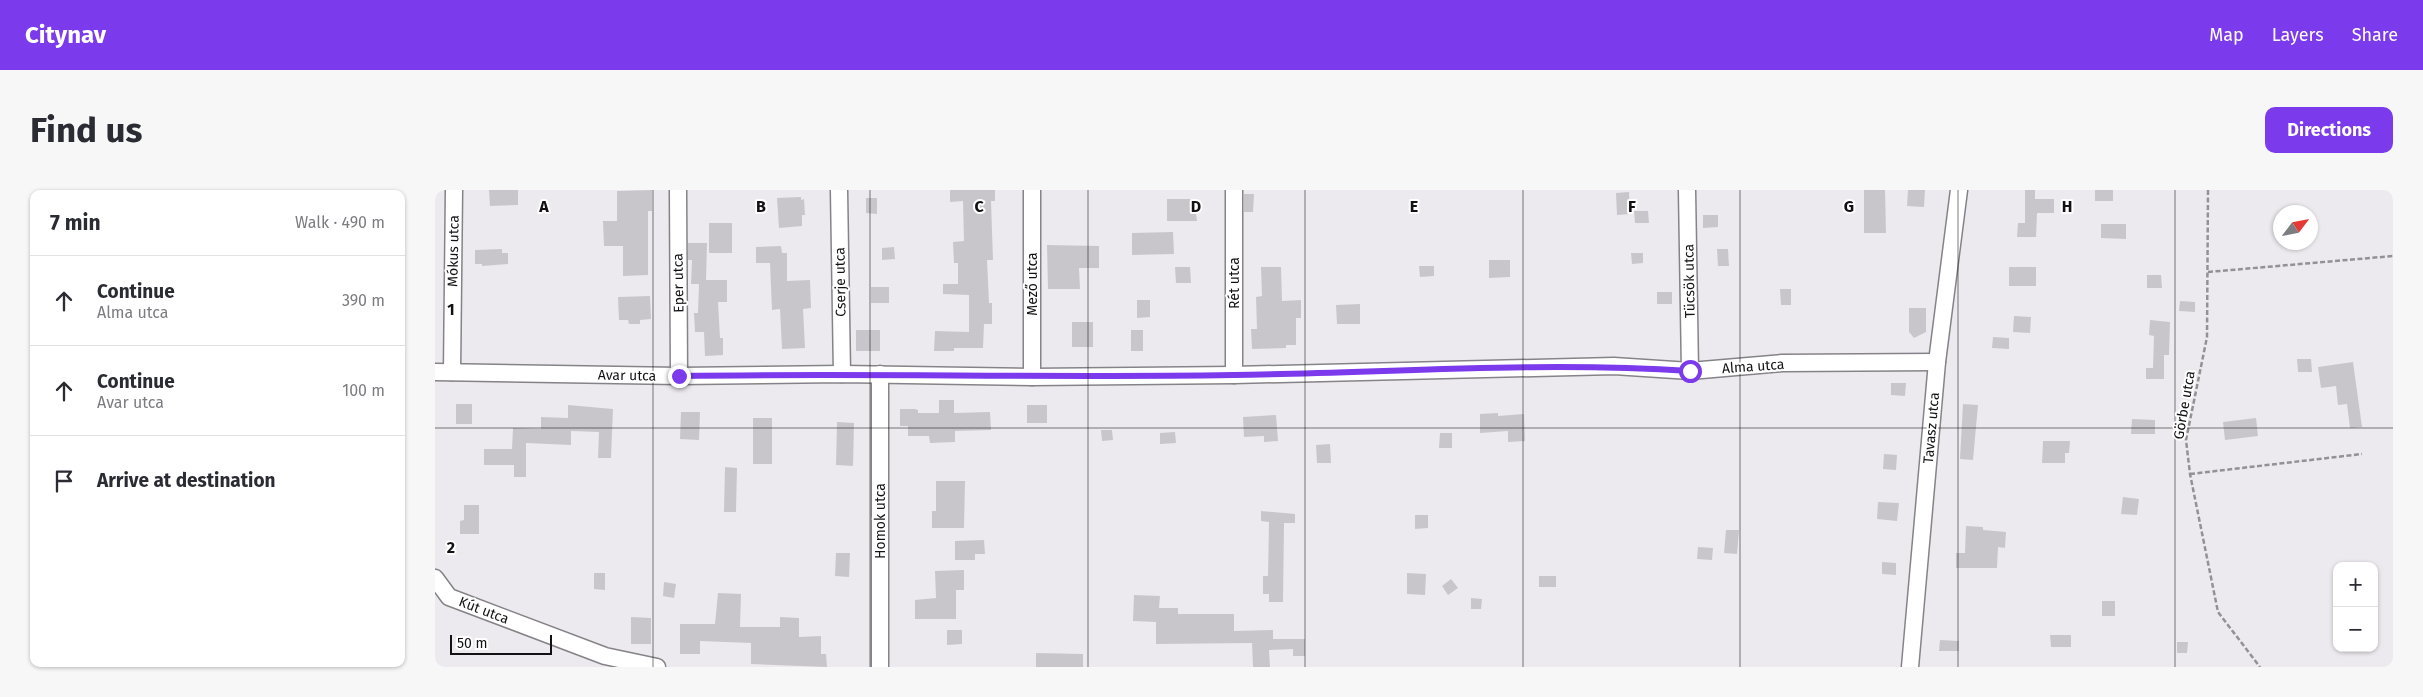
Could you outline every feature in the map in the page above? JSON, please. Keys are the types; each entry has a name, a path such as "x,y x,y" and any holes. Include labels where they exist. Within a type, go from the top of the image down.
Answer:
{"street":[{"name":"Mókus utca","path":"443,372 454,190"},
{"name":"Eper utca","path":"678,190 679,376"},
{"name":"Cserje utca","path":"839,190 842,374"},
{"name":"Mező utca","path":"1032,190 1032,377"},
{"name":"Rét utca","path":"1234,190 1234,375"},
{"name":"Tücsök utca","path":"1687,190 1690,371"},
{"name":"Tavasz utca","path":"1910,667 1937,362 1959,190"},
{"name":"Alma utca","path":"880,374 1032,377 1234,375 1614,366 1690,371 1781,363 1937,362"},
{"name":"Avar utca","path":"443,372 679,376 880,374"},
{"name":"Homok utca","path":"880,374 880,667"},
{"name":"Kút utca","path":"435,578 449,597 605,656 657,667"}],"path":[{"name":"Görbe utca","path":"2208,190 2207,337 2186,440 2190,474 2218,612 2260,667"},
{"path":"2207,272 2393,256"},
{"path":"2190,474 2362,454"}],"building":[{"path":"489,190 518,190 518,205 490,206"},
{"path":"652,190 652,211 648,211 648,275 623,276 623,246 604,246 603,221 617,221 617,191"},
{"path":"950,190 995,190 995,201 991,201 993,260 987,260 989,303 992,303 992,324 984,324 983,348 954,348 954,351 934,351 935,331 969,332 969,295 943,294 943,284 958,284 958,263 954,263 953,242 964,241 963,201 950,202"},
{"path":"1864,190 1885,190 1886,233 1864,233"},
{"path":"1908,190 1925,190 1924,207 1907,206"},
{"path":"2025,190 2035,190 2035,199 2054,199 2054,213 2037,213 2036,237 2017,237 2018,223 2025,223"},
{"path":"2095,190 2113,190 2113,201 2095,201"},
{"path":"1629,192 1630,214 1617,215 1616,193"},
{"path":"1244,194 1254,194 1253,212 1244,212"},
{"path":"801,197 801,200 804,199 805,215 802,215 802,226 779,228 777,198"},
{"path":"866,198 877,198 877,214 866,213"},
{"path":"1167,199 1194,199 1197,221 1167,221"},
{"path":"1634,211 1648,211 1649,223 1635,223"},
{"path":"1703,215 1718,215 1718,227 1703,228"},
{"path":"709,223 732,223 732,253 709,253"},
{"path":"2101,224 2126,224 2126,239 2101,238"},
{"path":"1173,232 1174,254 1132,255 1132,233"},
{"path":"688,243 707,243 706,280 727,280 727,302 718,302 720,338 723,338 723,355 705,356 704,332 695,332 694,313 698,313 699,284 691,284 692,260 688,260"},
{"path":"1047,245 1099,246 1099,268 1079,268 1080,289 1048,289"},
{"path":"781,246 782,253 787,253 787,281 810,280 811,308 803,309 805,348 782,349 780,309 772,310 770,263 756,263 756,247"},
{"path":"894,247 895,259 882,260 882,248"},
{"path":"502,249 502,253 508,253 508,264 482,266 482,264 475,264 475,250"},
{"path":"1717,249 1728,249 1729,266 1718,266"},
{"path":"1631,253 1643,253 1643,263 1632,264"},
{"path":"1489,260 1510,260 1510,277 1489,278"},
{"path":"1419,266 1434,266 1434,276 1420,277"},
{"path":"1175,267 1190,267 1191,283 1176,283"},
{"path":"1261,267 1281,267 1282,301 1301,300 1301,318 1296,318 1296,345 1286,345 1286,348 1252,349 1251,329 1257,329 1256,297 1262,296"},
{"path":"2009,267 2036,267 2036,286 2009,286"},
{"path":"2147,275 2161,275 2162,288 2147,288"},
{"path":"871,287 889,287 889,303 871,303"},
{"path":"1780,289 1791,289 1791,305 1781,305"},
{"path":"1657,292 1672,292 1672,304 1657,304"},
{"path":"650,296 651,319 640,320 640,324 629,324 628,320 619,320 618,297"},
{"path":"1137,300 1150,300 1150,317 1137,318"},
{"path":"2180,301 2195,302 2195,312 2179,311"},
{"path":"1360,304 1360,324 1337,324 1336,305"},
{"path":"1909,308 1926,308 1926,332 1914,338 1909,332"},
{"path":"2014,316 2031,317 2030,333 2013,332"},
{"path":"2150,320 2170,322 2169,355 2164,355 2164,379 2146,379 2146,368 2153,368 2154,336 2149,335"},
{"path":"1072,322 1093,322 1093,347 1072,347"},
{"path":"856,330 880,330 880,351 856,351"},
{"path":"1131,330 1143,330 1143,351 1131,351"},
{"path":"1993,337 2009,338 2009,349 1992,348"},
{"path":"2297,359 2311,359 2312,372 2298,372"},
{"path":"2353,362 2362,427 2350,428 2347,404 2338,405 2336,386 2321,388 2318,367"},
{"path":"1891,383 1906,383 1905,396 1891,395"},
{"path":"939,400 954,400 954,413 990,412 991,430 955,431 955,442 930,443 929,436 908,436 908,426 900,426 900,409 915,409 918,410 918,413 939,413"},
{"path":"456,404 472,404 472,424 456,424"},
{"path":"1963,404 1978,405 1973,460 1960,459"},
{"path":"568,405 613,409 611,458 598,458 599,432 571,431 571,445 526,443 526,477 514,477 514,465 484,465 484,449 512,449 513,428 541,429 541,417 568,418"},
{"path":"1027,405 1047,405 1047,423 1027,423"},
{"path":"681,412 700,412 699,440 680,439"},
{"path":"1498,413 1498,416 1524,414 1525,441 1508,442 1508,431 1480,433 1480,414"},
{"path":"1276,415 1278,441 1264,442 1264,436 1244,437 1243,417"},
{"path":"753,418 772,418 772,464 753,464"},
{"path":"2256,418 2258,436 2225,440 2223,422"},
{"path":"2132,419 2155,420 2155,434 2131,434"},
{"path":"837,422 854,423 853,466 836,465"},
{"path":"1101,430 1112,430 1113,440 1102,441"},
{"path":"1175,432 1176,443 1160,444 1160,433"},
{"path":"1440,433 1452,433 1452,448 1439,448"},
{"path":"2043,441 2070,441 2069,453 2065,453 2065,463 2042,463"},
{"path":"1330,444 1331,463 1317,463 1316,445"},
{"path":"1884,454 1897,455 1896,470 1883,469"},
{"path":"725,467 737,468 736,512 724,512"},
{"path":"936,481 965,481 964,528 932,528 932,511 936,511"},
{"path":"2123,497 2139,499 2137,515 2121,514"},
{"path":"1878,502 1899,503 1897,521 1877,519"},
{"path":"464,505 479,505 479,534 460,534 460,521 464,520"},
{"path":"1261,511 1295,514 1295,523 1284,523 1283,602 1269,602 1269,594 1263,594 1263,576 1268,576 1269,522 1261,521"},
{"path":"1415,515 1428,515 1428,528 1415,529"},
{"path":"1966,526 1983,527 1983,530 2006,532 2005,548 1998,547 1997,568 1956,568 1956,553 1965,553"},
{"path":"1726,530 1739,530 1737,554 1724,553"},
{"path":"984,540 985,554 975,554 975,560 955,560 955,541"},
{"path":"1698,547 1713,548 1712,560 1697,559"},
{"path":"836,553 850,553 849,577 835,576"},
{"path":"1882,562 1896,563 1896,575 1882,574"},
{"path":"964,570 964,590 956,590 956,619 915,619 915,600 936,598 935,571"},
{"path":"594,573 605,573 605,590 594,589"},
{"path":"1407,573 1426,574 1425,595 1407,594"},
{"path":"1539,576 1556,576 1556,587 1539,587"},
{"path":"1451,579 1458,588 1448,595 1442,586"},
{"path":"664,582 676,584 674,598 663,596"},
{"path":"718,593 741,594 740,627 780,627 780,617 799,618 799,637 821,636 821,654 826,654 827,667 751,664 751,643 700,641 700,654 680,654 680,624 715,624"},
{"path":"1134,595 1160,596 1159,608 1178,608 1178,614 1234,614 1234,631 1273,630 1273,639 1305,639 1305,656 1293,656 1293,649 1269,650 1270,667 1253,667 1252,643 1156,644 1156,622 1133,621"},
{"path":"1471,598 1482,599 1481,609 1471,609"},
{"path":"2102,601 2115,601 2115,616 2102,616"},
{"path":"631,617 651,618 651,644 631,644"},
{"path":"947,630 962,630 962,644 947,645"},
{"path":"2050,635 2071,635 2071,647 2051,647"},
{"path":"1940,640 1959,641 1959,651 1939,651"},
{"path":"2177,642 2188,642 2187,653 2177,653"},
{"path":"1036,653 1083,654 1083,667 1036,667"}],"route":[{"path":"679,376 842,374 1032,377 1234,375 1614,366 1690,371"}]}
